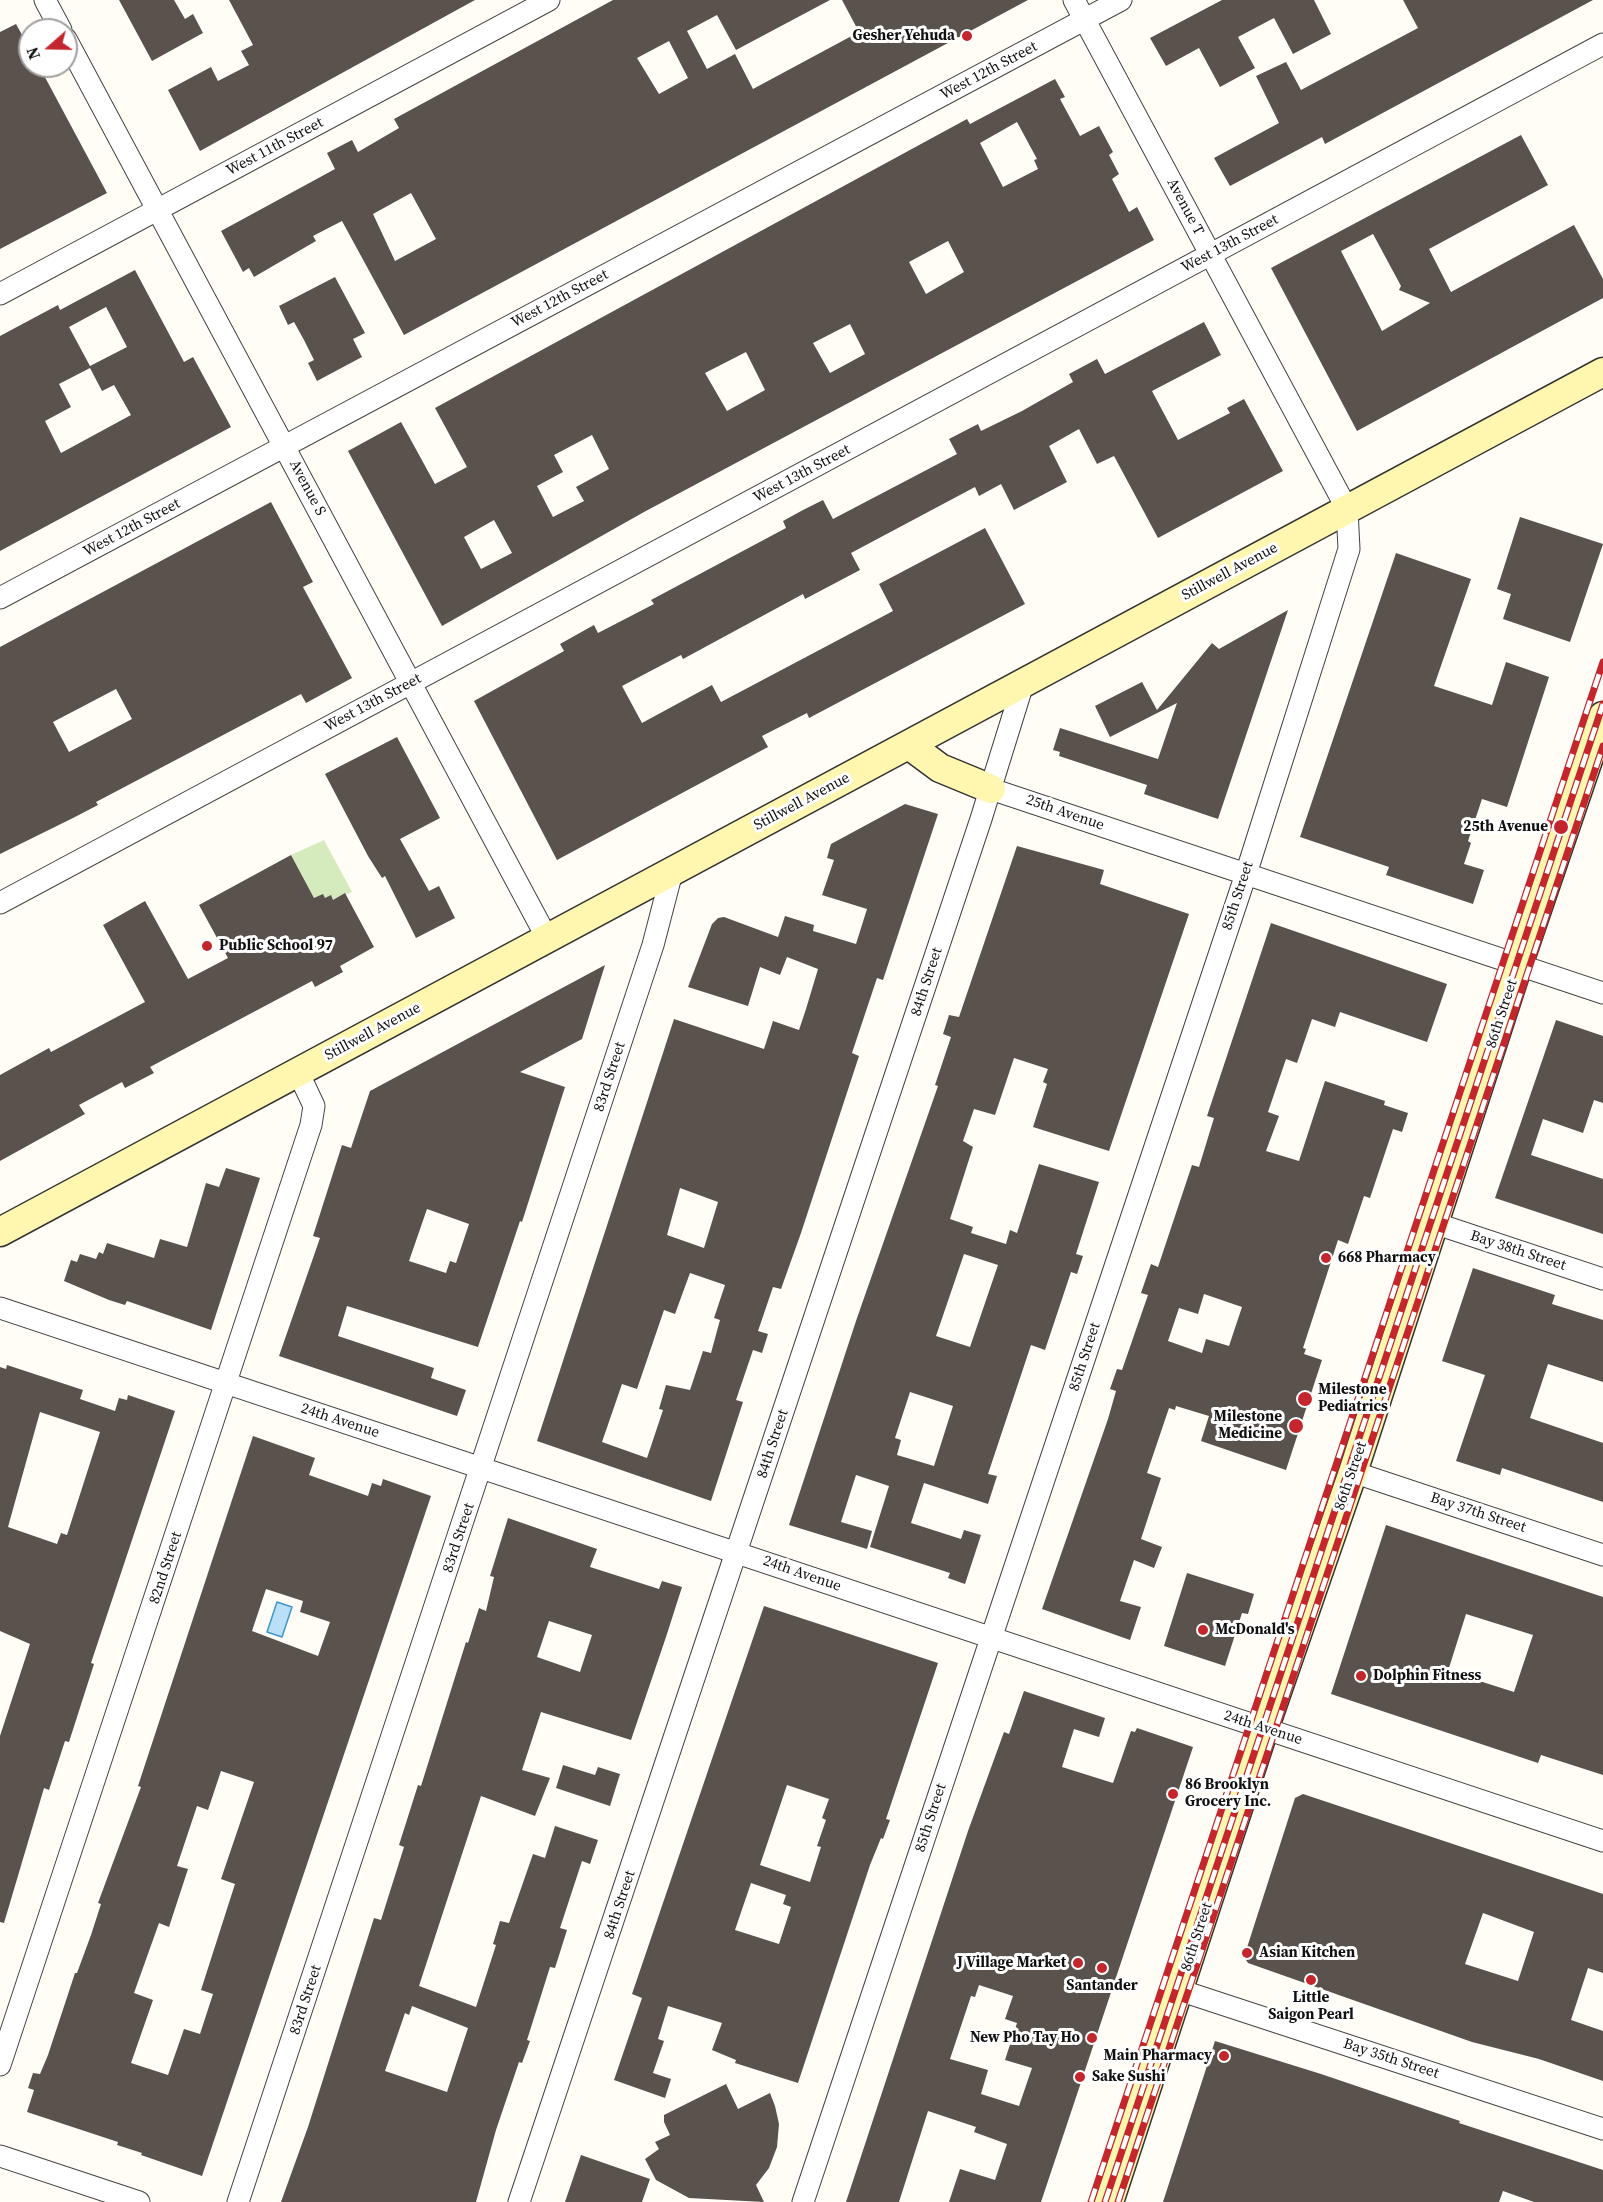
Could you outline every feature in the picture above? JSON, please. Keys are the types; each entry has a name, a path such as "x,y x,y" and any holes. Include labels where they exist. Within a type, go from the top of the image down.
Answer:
{"main road":[{"name":"Stillwell Avenue","path":"0,1232 1603,372"},
{"name":"86th Street","path":"1109,2202 1264,1728 1353,1472 1518,965 1603,716"},
{"name":"25th Avenue","path":"909,745 940,768 991,789"}],"street":[{"path":"45,0 55,18"},
{"name":"West 11th Street","path":"0,294 549,0"},
{"name":"Avenue T","path":"1074,0 1347,509"},
{"name":"West 12th Street","path":"0,598 1121,0"},
{"name":"West 13th Street","path":"0,903 1603,44"},
{"name":"Avenue S","path":"78,61 547,938"},
{"name":"85th Street","path":"803,2202 1246,874 1349,549 1347,509"},
{"name":"84th Street","path":"519,2202 991,789 1023,684"},
{"name":"25th Avenue","path":"991,789 1603,993"},
{"name":"83rd Street","path":"238,2202 483,1468 653,945 672,872"},
{"name":"82nd Street","path":"0,2065 311,1125 314,1106 298,1072"},
{"name":"Bay 38th Street","path":"1434,1223 1603,1280"},
{"name":"24th Avenue","path":"0,1308 1603,1841"},
{"name":"Bay 37th Street","path":"1353,1472 1603,1555"},
{"name":"Bay 35th Street","path":"1179,1990 1603,2129"},
{"path":"0,2156 139,2202"}],"green space":[{"path":"324,840 352,892 333,900 314,898 291,855"}],"water":[{"path":"277,1602 292,1607 282,1637 267,1632"}],"building":[{"path":"119,0 174,0 185,19 193,14 203,33 152,61"},
{"path":"229,0 475,0 200,151 168,90 211,67 218,81 249,65 241,51 253,45"},
{"path":"613,0 830,0 736,50 717,15 687,31 707,69 735,54 753,89 859,32 842,0 1028,0 404,335 342,221 313,236 316,241 254,277 249,268 243,272 221,231 335,169 327,153 352,140 358,152 399,128 394,119","holes":["669,41 688,78 659,94 637,58","411,193 436,239 395,261 373,214"]},
{"path":"1222,0 1314,0 1331,34 1293,54 1274,18 1238,37 1255,68 1220,87 1199,48 1166,66 1150,38"},
{"path":"1403,0 1593,0 1325,144 1322,137 1230,186 1214,158 1279,123 1256,76 1286,62 1301,90 1418,28"},
{"path":"16,24 18,28 18,78 45,78 107,193 0,249 0,32"},
{"path":"1055,79 1065,97 1060,99 1080,136 1099,126 1113,152 1109,155 1119,174 1112,179 1129,212 1137,207 1154,240 644,512 442,626 348,451 401,422 435,484 467,467 435,408 967,119 970,124","holes":["1017,122 1037,159 1034,160 1038,169 1003,187 980,143","948,241 964,272 926,294 909,262","850,324 865,354 830,373 813,343","746,352 765,390 727,411 705,373","592,435 609,469 576,487 584,501 553,517 537,486 563,472 554,455","494,520 512,553 481,569 464,537"]},
{"path":"1521,135 1548,185 1429,249 1451,292 1574,225 1603,279 1603,298 1357,431 1271,268","holes":["1373,234 1401,286 1399,290 1430,303 1382,331 1341,251"]},
{"path":"135,270 184,362 193,357 231,427 0,551 0,336 58,305 60,310","holes":["106,307 127,347 90,366 69,327","90,368 102,391 114,385 131,415 61,453 45,421 71,407 59,384"]},
{"path":"335,277 365,333 353,339 362,357 317,381 308,363 314,360 304,340 294,322 288,325 279,306"},
{"path":"1204,322 1221,355 1152,391 1178,440 1230,413 1227,408 1244,399 1283,471 1158,538 1114,456 1097,464 1079,429 1049,446 1067,482 1014,510 1001,484 979,496 975,487 851,553 860,570 805,599 803,594 683,659 681,655 622,686 642,723 712,685 721,702 893,611 879,584 985,528 1025,604 809,718 807,713 762,736 768,747 557,860 474,701 564,651 560,644 594,625 598,633 654,604 651,600 786,528 783,521 803,510 823,500 833,519 957,454 949,439 978,424 981,431 1022,411 1073,382 1069,374 1097,359 1105,374"},
{"path":"271,502 313,582 303,587 352,678 306,703 301,694 96,802 98,805 0,854 0,647","holes":["116,689 132,719 69,752 53,722"]},
{"path":"1520,517 1603,544 1570,642 1503,619 1511,594 1497,589"},
{"path":"1396,553 1471,579 1434,686 1492,705 1506,662 1549,677 1507,807 1482,799 1468,841 1471,843 1464,864 1484,870 1473,904 1386,875 1389,867 1300,837"},
{"path":"1288,610 1218,819 1144,794 1147,785 1059,756 1060,752 1053,750 1060,728 1158,759 1177,703 1110,737 1095,706 1142,682 1157,710 1212,643 1219,649"},
{"path":"397,737 440,818 400,839 429,891 439,886 455,918 416,938 385,876 382,878 368,856 325,774"},
{"path":"905,804 938,814 883,980 877,978 852,1053 859,1056 801,1233 781,1289 773,1287 758,1331 768,1334 762,1353 753,1350 736,1400 743,1402 711,1501 537,1441 674,1019 764,1049 773,1021 799,1030 818,969 787,957 780,975 760,967 748,1006 688,987 712,924 718,918 724,917 778,937 785,916 814,925 813,931 856,944 867,909 822,895 834,860 827,858 831,844","holes":["680,1188 718,1202 704,1248 667,1235","690,1273 725,1285 714,1318 720,1320 711,1353 703,1351 690,1390 666,1385 659,1409 663,1410 647,1458 602,1442 622,1384 637,1389 664,1310 675,1314"]},
{"path":"1017,846 1104,870 1100,884 1189,914 1109,1151 1033,1127 1047,1084 1043,1082 1048,1069 1014,1058 995,1115 974,1109 963,1141 973,1147 950,1219 973,1227 971,1233 1006,1244 1010,1230 1017,1233 1039,1164 1099,1182 1076,1254 1083,1256 1077,1274 1071,1272 1045,1350 1031,1345 988,1474 997,1476 988,1504 924,1483 911,1523 961,1539 964,1530 981,1535 965,1584 948,1578 950,1573 870,1547 889,1486 856,1475 841,1522 872,1531 867,1549 789,1525 856,1321 938,1086 935,1085 951,1037 943,1034 949,1015 959,1017","holes":["964,1254 998,1265 970,1347 936,1336","910,1392 953,1406 934,1466 897,1455 901,1440 895,1438"]},
{"path":"291,855 314,898 323,894 325,898 331,895 333,900 345,893 374,947 340,966 343,972 315,987 312,981 150,1067 154,1073 125,1088 122,1082 79,1105 85,1114 0,1161 0,1075 49,1048 51,1052 145,1002 103,925 145,901 188,979 228,958 199,905"},
{"path":"1271,923 1447,984 1427,1042 1340,1012 1335,1027 1312,1019 1297,1063 1286,1059 1268,1112 1279,1116 1266,1151 1299,1161 1325,1081 1385,1101 1384,1105 1408,1113 1402,1132 1393,1129 1370,1198 1364,1196 1348,1244 1338,1240 1303,1348 1306,1349 1304,1354 1322,1360 1286,1470 1201,1441 1209,1416 1176,1406 1175,1410 1169,1408 1147,1473 1161,1478 1141,1539 1162,1547 1154,1568 1134,1560 1120,1601 1141,1607 1130,1640 1042,1609 1108,1419 1116,1391 1110,1389 1117,1369 1122,1370 1148,1295 1141,1293 1151,1264 1158,1267 1192,1165 1199,1167 1214,1118 1207,1116","holes":["1204,1294 1242,1307 1229,1346 1206,1339 1202,1353 1168,1341 1179,1308 1198,1314"]},
{"path":"605,965 582,1039 520,1072 565,1087 522,1222 520,1221 478,1347 347,1306 338,1336 434,1368 431,1378 466,1390 457,1416 279,1356 320,1238 313,1236 342,1145 351,1148 370,1091","holes":["427,1209 469,1224 456,1263 450,1261 446,1273 409,1261"]},
{"path":"1556,1020 1603,1036 1603,1103 1594,1100 1583,1133 1543,1119 1531,1155 1603,1179 1603,1234 1495,1198"},
{"path":"226,1168 260,1178 211,1330 127,1301 125,1305 109,1300 64,1281 71,1260 77,1262 80,1254 96,1259 99,1252 103,1254 107,1243 154,1258 160,1239 187,1247 206,1183 219,1187"},
{"path":"1473,1268 1555,1295 1552,1304 1603,1320 1603,1382 1548,1364 1530,1418 1603,1443 1603,1502 1502,1468 1500,1475 1456,1461 1485,1375 1442,1361"},
{"path":"7,1365 83,1390 80,1399 115,1411 119,1398 127,1400 128,1395 175,1411 91,1663 94,1664 69,1742 65,1741 49,1790 44,1788 4,1923 0,1922 0,1736 30,1644 0,1631 0,1367 6,1369","holes":["40,1412 100,1432 67,1535 61,1533 57,1544 8,1527"]},
{"path":"253,1436 315,1458 309,1475 368,1496 372,1483 381,1486 383,1479 431,1496 202,2176 141,2155 142,2153 117,2145 118,2142 27,2112 34,2090 28,2088 33,2073 40,2074 48,2055 75,1973 77,1973 91,1935 101,1904 98,1903 141,1787 138,1786","holes":["266,1589 303,1601 300,1612 330,1622 318,1656 252,1631","221,1771 254,1782 221,1879 235,1884 201,1990 213,1994 200,2034 184,2029 168,2075 131,2063 153,2000 134,1993 159,1923 169,1927 188,1869 177,1866 197,1806 208,1810"]},
{"path":"508,1518 597,1549 590,1567 659,1589 662,1581 682,1587 631,1740 541,1712 522,1770 550,1778 535,1816 481,1796 419,1986 476,2007 496,1945 493,1944 500,1921 509,1923 533,1854 545,1858 555,1826 598,1840 590,1864 582,1861 560,1928 567,1930 555,1968 550,1967 527,2040 530,2041 522,2063 519,2062 496,2130 476,2202 281,2202 308,2127 374,1918 381,1920 404,1847 399,1845 418,1785 421,1786 466,1642 468,1643 479,1608 486,1611 494,1577 490,1576","holes":["549,1621 592,1635 580,1672 537,1657","412,2006 468,2028 447,2092 385,2071 405,2013 409,2015"]},
{"path":"1386,1525 1603,1597 1603,1775 1541,1755 1538,1763 1331,1694","holes":["1466,1614 1533,1635 1514,1692 1448,1671"]},
{"name":"McDonald's","path":"1187,1573 1254,1594 1248,1614 1242,1613 1225,1666 1164,1646"},
{"path":"764,1606 938,1663 886,1819 890,1820 870,1865 798,2083 735,2063 736,2060 712,2050 722,2023 668,2006 658,2039 664,2041 653,2073 671,2079 665,2098 614,2080 642,1998 632,1994","holes":["787,1785 829,1799 822,1818 826,1820 817,1846 821,1847 810,1882 760,1865","751,1883 786,1895 783,1904 791,1907 779,1944 735,1930"]},
{"path":"1024,1691 1105,1718 1099,1737 1074,1729 1062,1767 1113,1783 1131,1731 1135,1732 1137,1728 1193,1747 1041,2202 949,2202 960,2169 995,2180 1007,2144 974,2132 976,2127 928,2111 899,2202 846,2202 968,1831 1004,1732 1009,1734","holes":["979,1985 1013,1996 1005,2019 1017,2023 1005,2060 1032,2068 1019,2106 981,2094 988,2070 950,2059 971,1996 975,1997"]},
{"path":"563,1765 595,1775 598,1767 620,1774 610,1806 556,1788"},
{"path":"1303,1794 1603,1894 1603,1973 1588,1968 1571,2020 1603,2031 1603,2081 1539,2059 1472,2042 1248,1963 1244,1957 1295,1798","holes":["1483,1913 1534,1932 1518,1981 1465,1964"]},
{"path":"1215,2041 1321,2074 1460,2121 1459,2123 1603,2170 1603,2202 1534,2202 1503,2191 1499,2202 1163,2202"},
{"path":"726,2084 738,2109 770,2093 775,2106 779,2124 777,2147 769,2168 756,2185 764,2202 689,2198 656,2180 645,2159 659,2149 655,2142 670,2135 664,2122 664,2115"},
{"path":"581,2155 650,2179 642,2202 565,2202"}],"railway":[{"path":"1091,2202 1603,662"},
{"path":"1105,2202 1603,704"},
{"path":"1118,2202 1603,746"}],"place":[{"name":"Gesher Yehuda","path":"967,36"},
{"name":"25th Avenue","path":"1561,827"},
{"name":"Public School 97","path":"207,946"},
{"name":"668 Pharmacy","path":"1326,1258"},
{"name":"Milestone Pediatrics","path":"1305,1399"},
{"name":"Milestone Medicine","path":"1296,1426"},
{"name":"McDonald's","path":"1203,1630"},
{"name":"Dolphin Fitness","path":"1361,1676"},
{"name":"86 Brooklyn Grocery Inc.","path":"1173,1794"},
{"name":"Asian Kitchen","path":"1247,1953"},
{"name":"J Village Market","path":"1078,1963"},
{"name":"Santander","path":"1102,1968"},
{"name":"Little Saigon Pearl","path":"1311,1980"},
{"name":"New Pho Tay Ho","path":"1092,2038"},
{"name":"Main Pharmacy","path":"1224,2056"},
{"name":"Sake Sushi","path":"1080,2077"}]}
